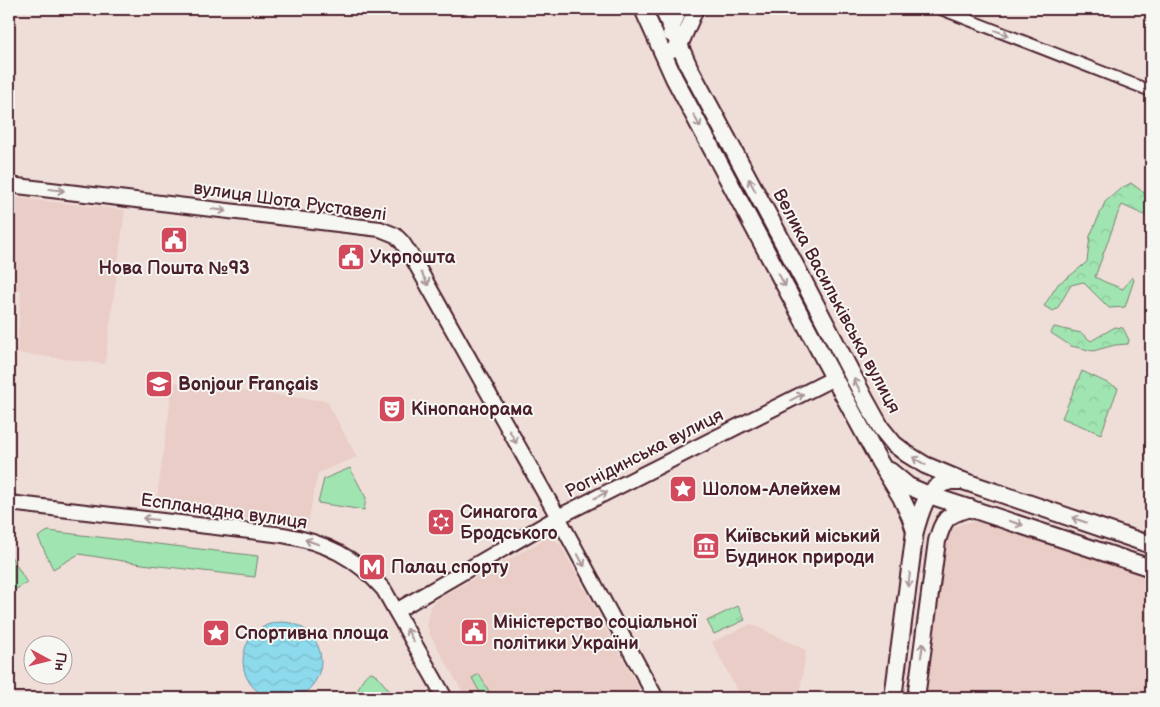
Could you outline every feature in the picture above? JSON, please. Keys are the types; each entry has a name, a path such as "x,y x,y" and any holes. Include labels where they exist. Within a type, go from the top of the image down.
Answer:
{"main road":[{"path":"644,9 674,78 834,378 879,461 901,497 915,531"},
{"name":"Велика Васильківська вулиця","path":"663,9 690,69 866,401 881,428 894,444 925,465 963,481 1151,545"},
{"path":"664,54 672,27 680,9"},
{"path":"664,54 680,46 696,9"},
{"name":"вулиця Шота Руставелі","path":"9,185 380,229 395,236 402,242 412,257 558,517 656,698"},
{"name":"Рогнідинська вулиця","path":"396,611 558,517 834,378"},
{"path":"879,461 908,486 929,495 1151,568"},
{"path":"893,698 915,531 922,508 929,495 936,488 944,483 963,481"},
{"name":"Еспланадна вулиця","path":"9,503 304,539 326,546 343,555 367,573 384,590 445,698"},
{"path":"916,698 942,524 949,516 970,508"}],"street":[{"path":"941,9 1151,91"}],"shaded area":[{"path":"9,197 125,210 105,364 17,353 21,290 9,288"},
{"path":"173,382 327,401 357,457 318,473 307,528 156,505"},
{"path":"990,522 1151,578 1151,698 921,698 943,543 948,533 955,527 964,523"},
{"path":"547,538 554,539 560,544 644,698 466,698 430,635 427,621 431,607 441,597"},
{"path":"751,624 806,650 799,698 741,698 712,642"},
{"path":"415,693 423,693 430,698 405,698"}],"green space":[{"path":"1131,183 1151,198 1151,218 1122,205 1095,277 1123,289 1132,277 1134,280 1125,307 1109,308 1083,282 1071,285 1057,309 1053,311 1044,306 1058,284 1087,262 1090,236 1105,202 1120,189"},
{"path":"1054,327 1081,333 1091,341 1115,327 1123,328 1129,340 1128,344 1115,345 1093,351 1071,346 1051,333"},
{"path":"1082,371 1118,388 1101,434 1062,418"},
{"path":"350,468 366,498 364,510 318,503 324,479"},
{"path":"48,531 258,556 255,577 142,564 79,554 53,569 38,537"},
{"path":"9,553 27,583 9,593"},
{"path":"738,606 745,620 714,634 707,621"},
{"path":"371,672 391,692 387,698 355,698 363,680"},
{"path":"479,674 491,695 483,698 472,678"}],"water":[{"path":"282,622 297,625 310,633 318,646 321,661 318,676 310,689 297,697 282,700 267,697 254,689 246,676 243,661 246,646 254,633 267,625"}],"place":[{"name":"Нова Пошта №93","path":"174,240"},
{"name":"Укрпошта","path":"351,257"},
{"name":"Bonjour Français","path":"159,384"},
{"name":"Кінопанорама","path":"392,409"},
{"name":"Шолом-Алейхем","path":"683,489"},
{"name":"Синагога Бродського","path":"441,522"},
{"name":"Київський міський Будинок природи","path":"706,546"},
{"name":"Палац спорту","path":"372,567"},
{"name":"Міністерство соціальної політики України","path":"474,632"},
{"name":"Спортивна площа","path":"216,633"}]}
